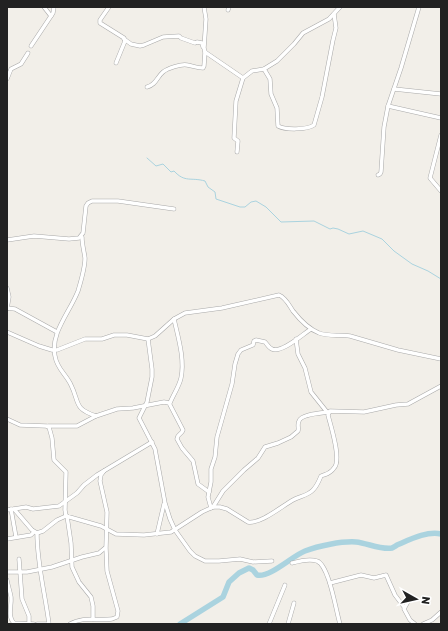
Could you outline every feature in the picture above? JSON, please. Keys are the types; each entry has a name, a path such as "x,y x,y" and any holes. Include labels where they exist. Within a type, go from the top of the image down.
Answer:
{"street":[{"path":"44,7 51,16"},
{"path":"30,46 53,13 54,7"},
{"path":"109,7 100,20 100,23 131,44 140,46 163,37 179,36 195,43 202,43 202,47 205,50 243,78"},
{"path":"147,87 151,86 164,71 172,67 186,65 203,68 206,19 204,7"},
{"path":"237,152 238,141 234,138 235,109 237,95 243,78 252,71 264,69 287,52 306,30 321,23 334,14 340,7"},
{"path":"378,175 381,172 384,127 388,106 419,7"},
{"path":"264,69 270,79 271,94 277,108 278,126 283,128 302,128 314,125 322,97 332,40 336,32 334,14"},
{"path":"116,63 123,46 124,39"},
{"path":"7,79 11,69 21,64 28,53"},
{"path":"394,89 441,94"},
{"path":"388,106 441,118"},
{"path":"441,135 430,178 441,191"},
{"path":"96,416 85,412 77,404 70,382 59,368 54,350 57,332 79,289 85,258 82,237 86,206 92,201 118,200 174,209"},
{"path":"7,240 29,236 69,239 82,237"},
{"path":"7,288 9,297 7,308 16,309 57,332"},
{"path":"7,332 39,346 54,350 85,339 102,339 117,335 148,339 155,336 174,319 191,311 222,308 279,295 284,298 297,315 311,329 324,335 350,336 398,350 441,359"},
{"path":"170,404 180,380 182,370 181,351 174,319"},
{"path":"212,507 208,500 211,482 210,469 216,454 217,437 232,386 238,354 243,349 253,345 254,341 256,340 266,342 271,349 277,350 283,348 311,329"},
{"path":"148,339 152,369 145,405 139,418 152,442 157,457 164,503 175,530 190,552 201,560 219,561 240,559 253,562 272,561"},
{"path":"212,507 224,507 244,520 252,523 295,499 309,493 317,486 321,476 329,473 337,464 337,454 328,412 311,392 306,368 298,354 296,339"},
{"path":"7,539 31,535 36,532 43,531 57,520 67,516 101,526 116,534 157,534 175,530 212,507 218,496 258,458 265,447 278,444 298,431 298,421 301,418 333,410 364,412 408,404 441,386"},
{"path":"7,419 20,425 77,426 96,416 117,409 133,408 164,402 170,404 183,430 177,439 184,451 193,461 198,484 209,492"},
{"path":"48,426 51,431 54,460 66,472 65,502 72,560 76,576 91,597 93,619"},
{"path":"11,509 26,507 33,509 57,506 77,493 92,478 152,442"},
{"path":"70,624 78,621 93,619 107,622 115,618 118,611 107,571 107,512 100,481 101,475 104,471"},
{"path":"157,534 164,503"},
{"path":"7,580 11,596 9,614 13,622 49,624 47,604 39,570 36,532 11,509"},
{"path":"11,509 16,537"},
{"path":"7,572 39,570 99,553 106,548"},
{"path":"19,559 22,599 30,618 29,624"},
{"path":"292,563 316,560 323,566 330,583 340,624"},
{"path":"330,583 361,575 374,578 386,575 395,595 404,607 407,616 415,624"},
{"path":"269,624 285,585"},
{"path":"404,607 410,598"},
{"path":"288,624 294,603"},
{"path":"423,624 432,620 441,612"}],"waterway":[{"path":"147,158 156,166 163,164 171,172 174,171 182,177 205,181 208,187 215,192 216,199 240,207 245,207 251,202 256,201 266,207 281,222 314,221 330,229 338,229 349,234 363,231 382,239 394,251 412,264 441,279"},
{"path":"180,624 223,597 229,582 239,573 249,568 257,575 262,575 274,570 305,551 330,544 356,542 383,548 392,548 419,536 436,533 441,534"}]}
